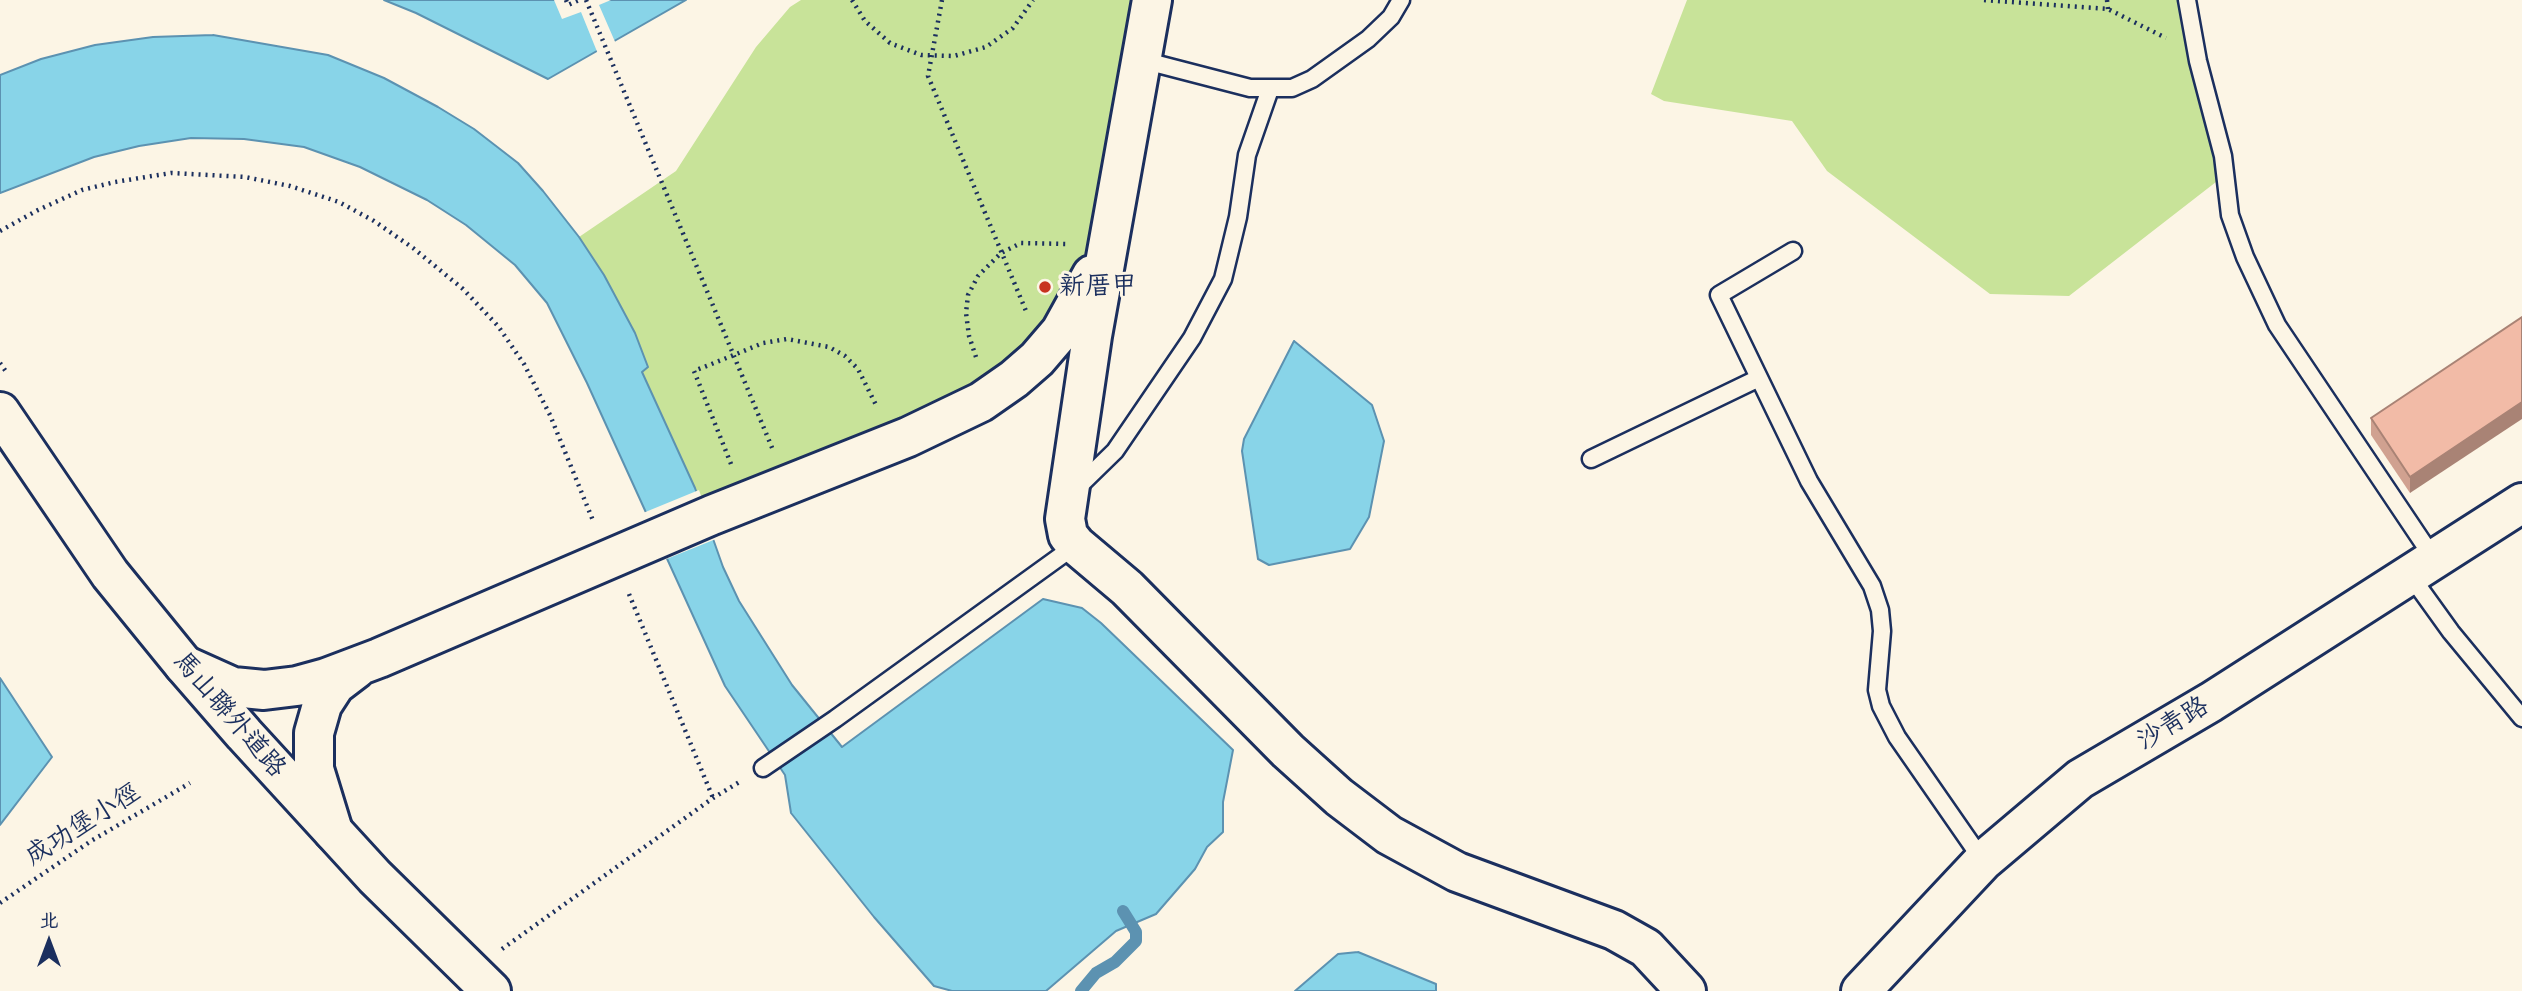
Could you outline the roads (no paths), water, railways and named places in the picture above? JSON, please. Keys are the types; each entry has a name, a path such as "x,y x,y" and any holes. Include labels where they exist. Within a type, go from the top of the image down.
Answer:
{"street":[{"path":"333,831 314,769 314,733 322,705 335,685 353,671 605,542 649,542 948,419 981,402 1037,359 1061,331 1082,297 1142,60 1152,0"},
{"path":"1093,245 1065,528 1076,545 1127,588 1313,774 1389,835 1457,872 1614,930 1646,947 1686,991"},
{"name":"馬山聯外道路","path":"0,412 110,574 184,665 375,877 481,981"},
{"name":"沙青路","path":"1861,991 1983,862 2080,779 2211,702 2522,503"},
{"path":"272,765 258,741 255,727 258,711 267,699 379,658"},
{"path":"184,665 233,687 264,690 297,686"}],"lane":[{"path":"1142,60 1250,88 1292,88 1312,79 1368,39 1391,17 1401,0"},
{"path":"2187,0 2198,61 2222,156 2231,215 2245,257 2277,326 2422,567 2451,632 2522,718"},
{"path":"1069,496 1115,451 1192,338 1223,279 1238,217 1247,155 1270,89"},
{"path":"1793,251 1719,295 1809,481 1872,586 1880,610 1882,631 1877,690 1881,706 1897,737 1983,862"},
{"path":"1591,459 1759,378"},
{"path":"763,768 1076,545"}],"water":[{"path":"384,0 686,0 548,79 416,13"},
{"path":"213,35 328,55 384,78 474,129 518,163 543,191 604,275 635,333 648,367 642,372 695,488 723,567 739,601 792,685 842,747 1043,599 1082,608 1101,623 1233,750 1223,802 1223,832 1207,847 1195,869 1156,914 1116,931 1046,991 952,991 934,986 874,917 791,813 785,775 725,686 587,383 547,303 515,265 466,225 427,200 360,167 304,147 244,139 191,138 139,146 94,157 0,193 0,75 41,59 95,45 153,37"},
{"path":"1294,341 1372,405 1384,441 1369,517 1350,549 1269,565 1258,559 1242,451 1244,439"},
{"path":"0,678 52,757 0,825"},
{"path":"1358,952 1436,984 1436,991 1295,991 1338,954"}],"waterway":[{"path":"1081,991 1096,973 1115,962 1136,941 1136,932 1123,911"}],"place":[{"name":"新厝甲","path":"1045,287"}]}
